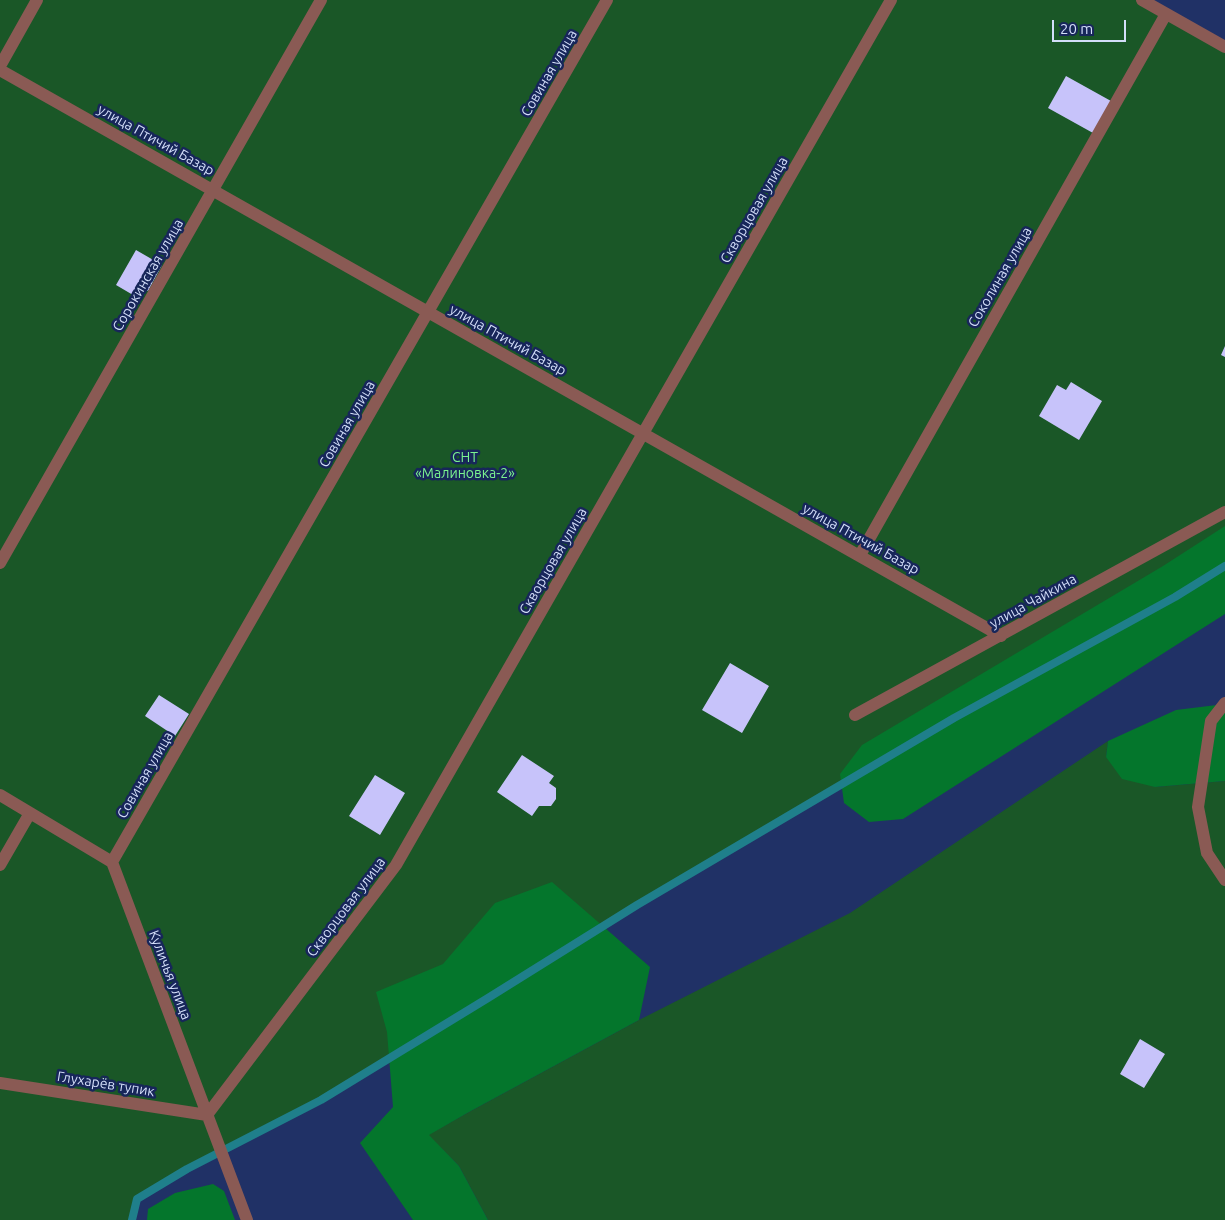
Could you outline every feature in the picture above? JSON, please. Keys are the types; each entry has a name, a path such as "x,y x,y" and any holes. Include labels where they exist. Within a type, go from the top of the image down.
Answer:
{"street":[{"path":"0,66 37,0"},
{"name":"Сорокинская улица","path":"0,563 321,0"},
{"name":"Совиная улица","path":"112,862 608,0"},
{"name":"Скворцовая улица","path":"207,1115 396,865 891,0"},
{"path":"1142,0 1225,47"},
{"name":"Соколиная улица","path":"860,555 1166,14"},
{"name":"улица Птичий Базар","path":"0,70 1001,636"},
{"name":"улица Чайкина","path":"855,715 1225,512"},
{"path":"1225,703 1211,721 1198,807 1208,853 1225,880"},
{"path":"0,795 112,862"},
{"path":"0,866 30,813"},
{"name":"Куличья улица","path":"112,862 246,1220"},
{"name":"Глухарёв тупик","path":"0,1083 207,1115"}],"green space":[{"name":"СНТ «Малиновка-2»","path":"0,0 1142,0 1225,47 1225,566 954,718 637,905 321,1100 187,1169 137,1199 132,1220 0,1220"},
{"path":"1225,526 1225,614 903,819 869,822 844,803 840,774 862,745 1163,566"},
{"path":"1225,704 1225,781 1155,787 1122,779 1106,757 1108,741 1176,710"},
{"path":"1108,741 1106,757 1155,787 1225,781 1225,1220 488,1220 459,1166 428,1135 639,1020 850,913"},
{"path":"552,882 650,967 639,1020 429,1135 459,1166 488,1220 413,1220 360,1143 393,1107 387,1032 376,992 443,964 495,903"},
{"path":"213,1184 224,1191 235,1220 147,1220 148,1209 175,1193"}],"building":[{"path":"1066,76 1111,101 1093,133 1048,108"},
{"path":"136,250 162,265 148,291 139,285 133,295 116,285"},
{"path":"1225,346 1225,357 1221,355"},
{"path":"1071,382 1102,401 1079,440 1039,416 1057,385 1066,390"},
{"path":"730,663 769,686 742,733 702,710"},
{"path":"159,695 189,714 175,736 145,716"},
{"path":"522,755 554,776 549,783 556,788 556,799 551,806 539,806 532,816 497,792"},
{"path":"375,775 405,793 380,835 349,816"},
{"path":"1140,1039 1165,1054 1144,1088 1120,1074"}],"waterway":[{"path":"132,1220 137,1199 187,1169 321,1100 637,905 954,718 1175,597 1225,566"}]}
